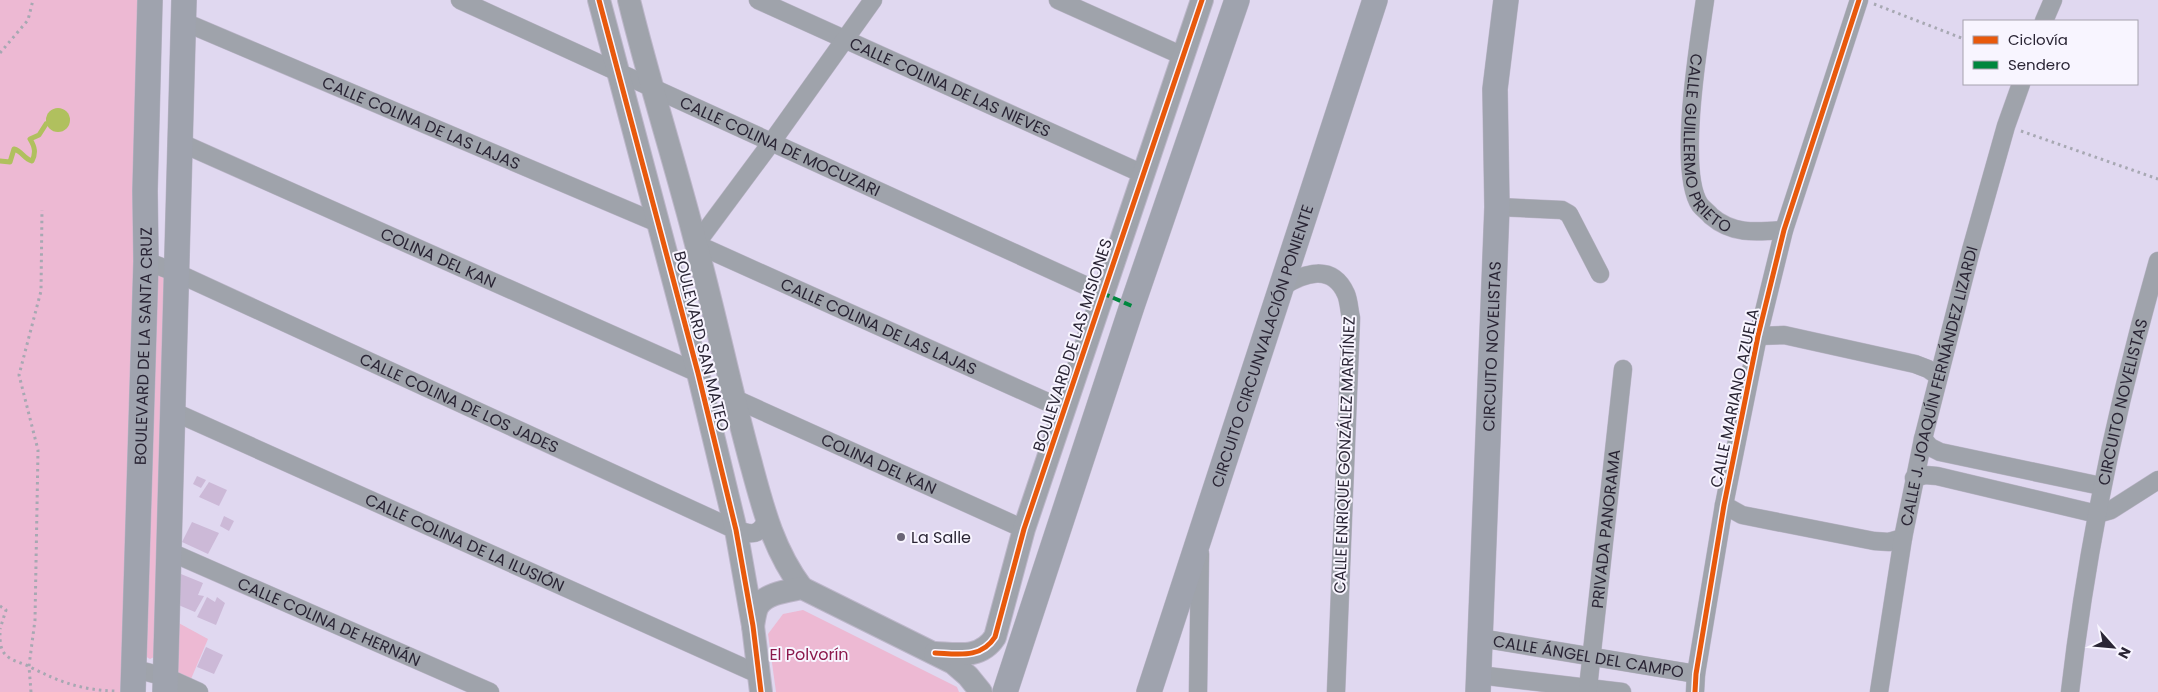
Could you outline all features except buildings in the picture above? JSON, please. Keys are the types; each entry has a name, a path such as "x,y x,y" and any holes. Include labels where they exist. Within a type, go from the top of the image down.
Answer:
{"main road":[{"name":"BOULEVARD DE LA SANTA CRUZ","path":"134,684 146,261 145,191 150,0"},
{"path":"1005,692 1132,306 1237,0"},
{"name":"CIRCUITO CIRCUNVALACIÓN PONIENTE","path":"1149,692 1375,0"},
{"name":"CIRCUITO NOVELISTAS","path":"1479,684 1496,206 1495,89 1506,0"},
{"name":"BOULEVARD DE LA SANTA CRUZ","path":"165,684 183,10"},
{"path":"1166,643 1166,692"}],"street":[{"name":"CALLE COLINA DE MOCUZARI","path":"460,0 1102,293"},
{"name":"BOULEVARD SAN MATEO","path":"599,0 660,224 736,530 753,626 760,683"},
{"name":"BOULEVARD SAN MATEO","path":"629,0 650,86 696,244 733,398 766,519 780,555 802,588"},
{"name":"CALLE COLINA DE LAS NIEVES","path":"758,0 1143,174"},
{"path":"696,244 772,143 873,0"},
{"path":"1058,0 1183,56"},
{"name":"BOULEVARD DE LAS MISIONES","path":"935,653 979,653 990,645 1000,626 1024,529 1202,0"},
{"name":"CALLE GUILLERMO PRIETO","path":"1705,0 1695,63 1689,146 1693,186 1700,205 1715,219 1729,228 1750,233 1784,230"},
{"path":"2044,20 2053,0"},
{"name":"CALLE MARIANO AZUELA","path":"1696,692 1696,674 1724,505 1758,336 1784,230 1866,2"},
{"name":"CALLE COLINA DE LAS LAJAS","path":"183,10 660,224"},
{"name":"CALLE J. JOAQUÍN FERNÁNDEZ LIZARDI","path":"1880,692 1914,478 1938,376 2006,126 2020,85"},
{"name":"COLINA DEL KAN","path":"179,142 698,373"},
{"path":"1496,206 1562,210 1569,214 1600,274"},
{"name":"CALLE COLINA DE LAS LAJAS","path":"696,244 1064,409"},
{"name":"CALLE COLINA DE LOS JADES","path":"146,261 177,273 736,530 756,533 762,529 766,519"},
{"name":"CIRCUITO NOVELISTAS","path":"2070,692 2101,486 2132,353 2158,261"},
{"name":"CALLE ENRIQUE GONZÁLEZ MARTÍNEZ","path":"1282,288 1297,277 1310,273 1326,275 1337,281 1346,295 1351,318 1336,692"},
{"path":"1758,336 1784,335 1914,364 1928,369 1938,376"},
{"name":"PRIVADA PANORAMA","path":"1588,688 1623,369"},
{"name":"COLINA DEL KAN","path":"733,398 1024,529"},
{"name":"CALLE COLINA DE LA ILUSIÓN","path":"172,411 760,683"},
{"path":"1923,439 1930,447 1940,452 2101,486"},
{"path":"1914,478 1925,475 1937,476 2097,514"},
{"name":"CIRCUITO NOVELISTAS","path":"2097,514 2111,510 2158,480"},
{"path":"1724,505 1742,515 1874,541 1890,542 1903,538"},
{"path":"1198,692 1200,538"},
{"name":"CALLE COLINA DE HERNÁN","path":"168,551 490,692"},
{"path":"753,626 758,606 766,599 776,594 802,588 953,663 968,676 981,692"},
{"name":"CALLE ÁNGEL DEL CAMPO","path":"1480,638 1696,674"},
{"path":"134,684 165,684 199,692"},
{"name":"CALLE ÁNGEL DEL CAMPO","path":"1479,684 1588,688 1622,692"}],"path":[{"path":"0,53 28,20 33,0"},
{"path":"1866,2 1963,39"},
{"path":"2006,126 2158,179"},
{"path":"31,692 29,666 35,620 38,450 19,375 41,291 42,210"},
{"path":"0,606 6,610 0,631 0,644 5,655 46,676 69,685 97,690 134,684"}],"green space":[{"path":"0,0 142,0 126,692 0,692"},
{"path":"154,274 166,277 154,657 150,659 145,656"},
{"name":"El Polvorín","path":"803,610 957,687 959,692 776,692 768,634 783,614"},
{"path":"175,621 208,639 191,679 174,671"}],"shaded area":[{"path":"58,108 63,109 69,115 69,125 63,131 58,132 53,131 47,125 46,120 47,115 53,109"}],"waterway":[{"path":"0,161 10,162 14,149 32,161 34,150 30,139 39,135 46,124"}],"marked path":[{"path":"1102,293 1132,306"}],"cycle path":[{"path":"599,0 698,373 736,530 753,626 761,692"},
{"path":"935,653 968,654 976,652 983,649 995,637 1024,529 1202,0"},
{"path":"1695,692 1696,674 1724,505 1758,336 1784,230 1859,0"}],"place":[{"name":"La Salle","path":"901,537"}]}
